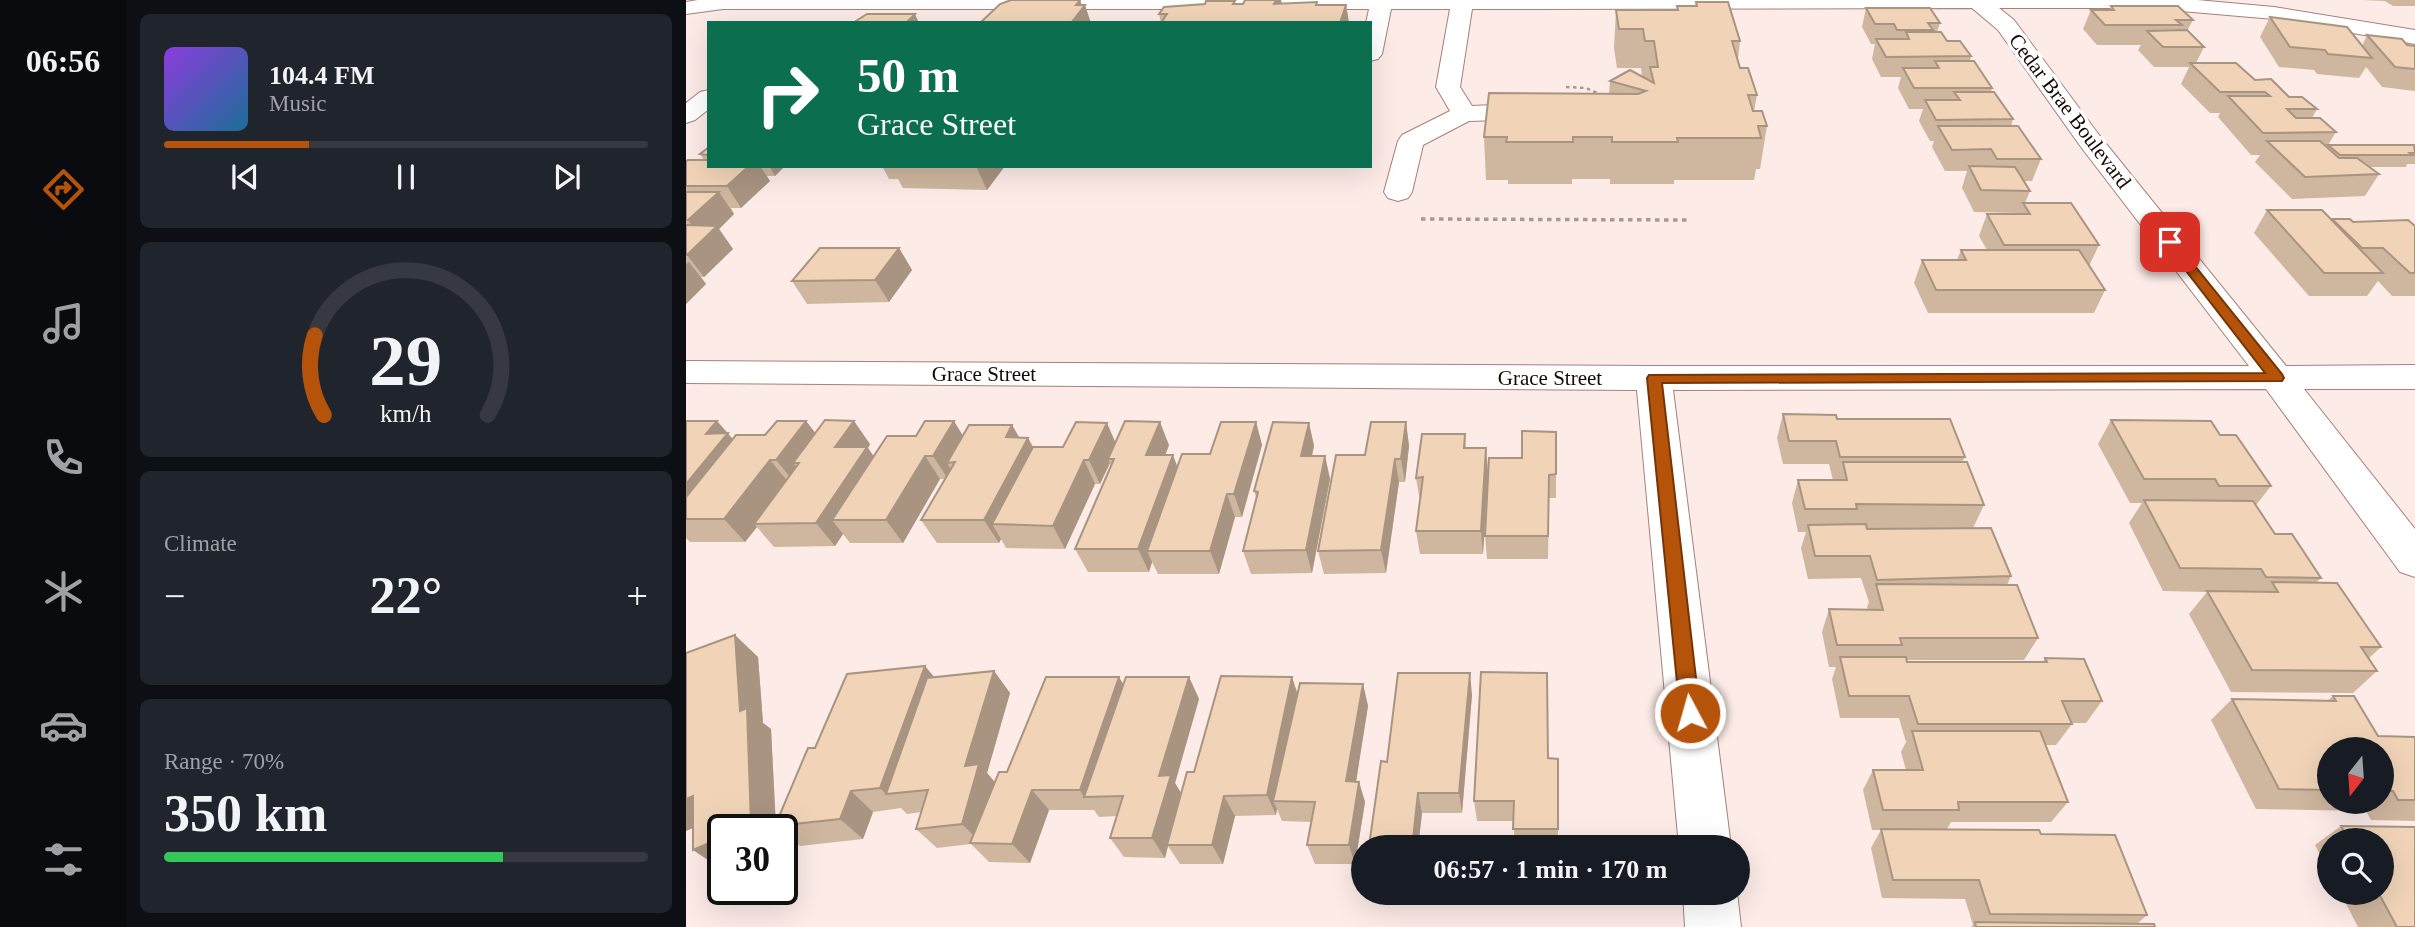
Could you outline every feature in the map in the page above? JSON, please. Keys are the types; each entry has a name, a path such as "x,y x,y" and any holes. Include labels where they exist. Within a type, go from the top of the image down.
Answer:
{"street":[{"path":"686,8 723,3 830,2 1930,4 1976,1 2146,1 2274,13 2415,37"},
{"name":"Cedar Brae Boulevard","path":"1976,1 2006,25 2090,141 2277,378 2415,559"},
{"path":"806,21 830,2"},
{"path":"1012,21 1030,4"},
{"path":"1372,45 1381,4"},
{"path":"1462,4 1448,87 1464,114"},
{"path":"686,115 707,99"},
{"path":"1398,192 1411,141 1464,114 1556,100"},
{"name":"Grace Street","path":"686,372 1654,378 2415,377"},
{"path":"1654,378 1704,835"},
{"path":"1711,905 1713,927"}],"path":[{"path":"1556,100 1587,89 1606,97"},
{"path":"1412,219 1688,220"}],"building":[{"path":"1011,0 1080,0 1076,5 1085,5 1073,21 982,21 1000,4"},
{"path":"1245,0 1276,0 1274,4 1317,2 1316,5 1346,5 1341,21 1162,21 1167,14 1159,14 1164,7 1205,4 1206,1 1235,1 1233,4 1243,4"},
{"path":"1696,2 1728,2 1740,41 1732,41 1740,68 1748,68 1757,95 1748,95 1753,111 1762,111 1767,126 1758,126 1761,138 1677,138 1678,142 1612,142 1612,137 1573,137 1573,142 1506,142 1507,137 1484,137 1489,93 1638,94 1646,91 1610,81 1630,70 1654,83 1650,67 1658,67 1654,41 1645,41 1643,29 1619,29 1616,10 1678,10 1677,6 1697,6"},
{"path":"2111,6 2178,6 2193,20 2176,20 2182,25 2105,25 2091,10 2114,10"},
{"path":"1866,8 1930,8 1940,23 1928,23 1933,30 1897,30 1894,24 1875,24"},
{"path":"867,14 915,14 908,21 856,21"},
{"path":"2270,17 2347,27 2372,58 2290,47"},
{"path":"2187,30 2204,47 2163,47 2147,31"},
{"path":"1906,32 1941,32 1947,41 1960,41 1971,56 1886,57 1876,39 1909,39"},
{"path":"2367,35 2402,39 2407,45 2415,46 2415,69 2395,67"},
{"path":"1935,61 1974,61 1992,88 1914,88 1903,68 1939,68"},
{"path":"2190,63 2236,63 2255,80 2271,79 2289,97 2302,97 2317,109 2287,109 2296,118 2320,118 2336,132 2263,133 2228,96 2270,96 2265,92 2220,92"},
{"path":"1954,92 1994,92 2013,119 1936,120 1925,100 1960,100"},
{"path":"1938,126 2018,126 2041,159 1997,159 1991,149 1952,150"},
{"path":"2267,141 2320,141 2339,158 2357,158 2379,174 2305,177"},
{"path":"2328,145 2414,145 2415,153 2340,155"},
{"path":"707,160 707,168 747,168 727,186 686,186 686,161"},
{"path":"1969,166 2015,167 2030,191 1981,190"},
{"path":"686,192 719,192 686,220"},
{"path":"2023,203 2071,203 2099,245 2004,245 1987,214 2030,214"},
{"path":"2267,210 2322,210 2383,273 2324,273"},
{"path":"2332,219 2350,219 2353,222 2408,220 2415,226 2415,273 2410,273 2383,248 2362,248"},
{"path":"686,225 717,226 686,255"},
{"path":"820,248 899,248 875,280 792,281"},
{"path":"1961,250 2079,250 2105,290 1936,290 1922,260 1966,260"},
{"path":"1783,414 1836,415 1837,419 1950,419 1965,457 1840,457 1836,441 1789,441"},
{"path":"825,420 854,421 835,447 867,447 816,523 754,524 799,463 793,463"},
{"path":"2111,420 2211,421 2220,435 2236,435 2271,486 2219,486 2215,479 2144,479"},
{"path":"686,421 717,421 706,434 728,433 686,484"},
{"path":"777,421 806,421 776,460 770,460 724,519 686,519 686,497 736,435 765,435"},
{"path":"925,421 954,421 933,456 925,456 886,520 832,520 887,436 916,436"},
{"path":"1125,421 1160,422 1146,455 1173,455 1138,549 1075,549 1114,459 1108,459"},
{"path":"1076,422 1107,423 1089,460 1084,460 1053,526 992,524 1033,447 1063,447"},
{"path":"1221,422 1256,422 1234,494 1227,494 1210,551 1147,551 1182,454 1210,454"},
{"path":"1273,422 1309,423 1301,456 1325,456 1306,550 1243,551 1258,492 1254,491"},
{"path":"1371,422 1406,422 1401,459 1395,459 1381,550 1318,551 1336,455 1365,455"},
{"path":"969,425 1012,425 1006,437 1028,438 984,520 921,520 955,462 947,463"},
{"path":"1522,431 1556,432 1556,474 1549,475 1548,536 1485,536 1489,458 1522,458"},
{"path":"1422,434 1465,434 1464,448 1486,448 1481,531 1416,531 1423,477 1416,478"},
{"path":"1843,462 1967,462 1984,505 1856,504 1857,509 1805,509 1798,480 1847,480"},
{"path":"2144,500 2253,501 2275,534 2292,534 2321,578 2266,577 2261,569 2180,568"},
{"path":"1866,524 1867,529 1991,528 2011,576 1877,580 1870,556 1815,556 1808,525"},
{"path":"2272,582 2337,583 2381,647 2361,647 2377,671 2252,670 2207,591 2278,592"},
{"path":"1876,584 2017,585 2038,638 1900,638 1902,645 1837,645 1829,609 1883,610"},
{"path":"735,635 740,711 747,708 751,814 707,814 707,844 693,850 693,796 686,799 686,653"},
{"path":"1840,657 1906,657 1907,662 2047,662 2045,658 2084,659 2102,701 2062,701 2072,724 1918,724 1909,696 1849,696"},
{"path":"925,666 880,788 851,791 840,819 798,824 798,814 780,814 808,748 815,748 847,674"},
{"path":"994,671 965,766 979,764 962,824 916,829 928,790 886,794 927,678"},
{"path":"1481,672 1547,673 1548,758 1558,759 1558,829 1513,829 1514,801 1474,801"},
{"path":"1398,673 1470,673 1459,793 1418,793 1413,835 1371,835 1381,761 1387,762"},
{"path":"1221,676 1292,677 1267,795 1224,796 1212,845 1167,845 1187,772 1194,772"},
{"path":"1046,677 1119,677 1080,790 1032,790 1012,844 970,843 999,772 1007,772"},
{"path":"1126,677 1189,677 1159,776 1171,775 1152,838 1110,838 1123,796 1084,797"},
{"path":"1300,683 1363,684 1346,781 1359,782 1349,845 1307,845 1315,802 1273,801"},
{"path":"2333,696 2354,696 2378,736 2415,737 2415,800 2398,800 2394,793 2394,737 2317,737 2317,790 2279,789 2232,699 2336,701"},
{"path":"1912,731 2040,731 2068,802 1958,802 1959,810 1883,810 1873,770 1923,770"},
{"path":"2341,826 2415,827 2415,927 2397,927 2385,905 2394,905 2394,828"},
{"path":"1881,829 2039,830 2041,834 2115,835 2147,915 1990,914 1979,880 1893,880"},
{"path":"1975,922 2154,924 2155,927 1976,927"}],"route":[{"path":"1690,713 1654,378 2277,378 2170,242"}]}
